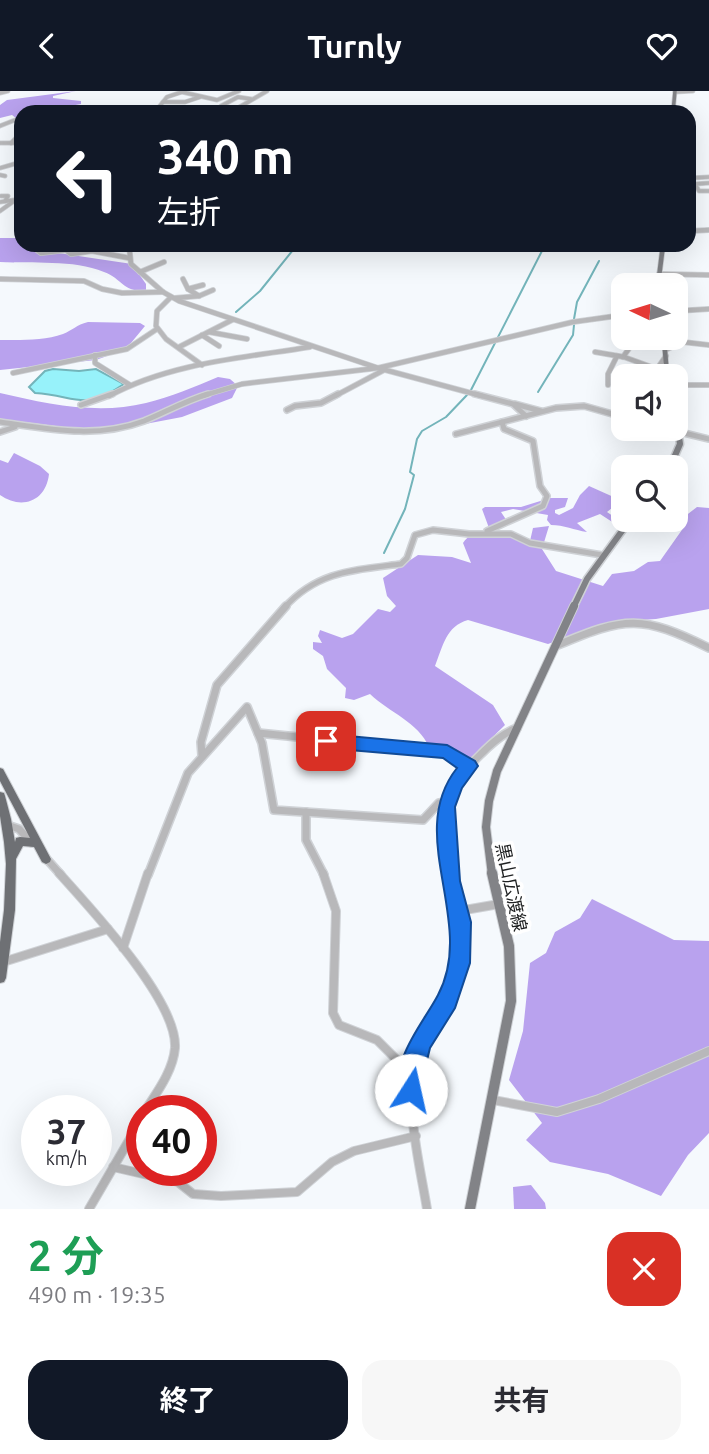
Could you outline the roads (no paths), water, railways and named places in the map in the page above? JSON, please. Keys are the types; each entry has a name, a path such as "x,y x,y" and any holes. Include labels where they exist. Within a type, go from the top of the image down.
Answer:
{"highway":[{"path":"0,772 46,859"},
{"path":"0,796 12,860 11,896 0,978"},
{"path":"12,860 20,841 32,843"}],"main road":[{"path":"659,273 662,252"},
{"path":"665,350 666,364"},
{"name":"黒山広渡線","path":"470,1209 512,993 510,954 486,847 486,817 497,771 587,579 620,532"}],"street":[{"path":"163,103 167,97 181,91 217,100 239,91"},
{"path":"243,105 267,91"},
{"path":"675,93 693,91"},
{"path":"675,93 686,96"},
{"path":"163,103 185,102 200,96"},
{"path":"224,105 238,97 253,99"},
{"path":"7,127 14,126"},
{"path":"0,143 11,143 14,140"},
{"path":"1,196 8,196 3,202"},
{"path":"97,252 129,258"},
{"path":"129,252 129,258 140,272 172,298 381,369 541,411"},
{"path":"140,272 164,262"},
{"path":"688,275 709,275"},
{"path":"701,276 703,286"},
{"path":"0,279 84,281 126,293 163,292"},
{"path":"183,279 188,289 199,296"},
{"path":"188,289 202,285"},
{"path":"202,365 166,339 154,323 158,311 172,298 199,296 213,290"},
{"path":"688,310 709,309"},
{"path":"0,422 75,433 95,432 143,421 181,402 242,384 381,369 578,321 611,317"},
{"path":"179,347 232,320"},
{"path":"13,373 127,349 157,329"},
{"path":"209,332 247,339"},
{"path":"202,335 219,346"},
{"path":"660,364 665,353 683,342 709,345"},
{"path":"81,405 103,400 130,385 202,365 312,347"},
{"path":"608,384 608,374 627,350"},
{"path":"595,352 642,364"},
{"path":"95,355 95,363 130,385"},
{"path":"287,410 295,406 321,403 381,369"},
{"path":"688,385 709,385"},
{"path":"513,404 526,416"},
{"path":"456,434 541,411 584,406 611,414"},
{"path":"482,534 546,502 547,496 539,482 533,441 504,429 502,422"},
{"path":"0,432 16,426"},
{"path":"688,434 709,439"},
{"path":"202,755 201,742 217,685 300,590 343,571 401,564 409,554 412,539 420,533 433,530 511,534 530,543 602,555"},
{"path":"558,645 598,628 630,620 656,623 709,648"},
{"path":"122,948 188,773 247,707 258,733 274,810 424,820 439,803 447,802"},
{"path":"428,1209 411,1105 412,1069 424,1034 447,1000 456,979 462,944 459,911 450,881 447,802 454,785 469,766 504,732 518,728"},
{"path":"258,733 447,752 469,766"},
{"path":"306,812 306,840 329,884 336,911 333,1013 339,1025 365,1033 383,1043 396,1061 412,1069"},
{"path":"7,825 19,829 108,929 167,1014 175,1043 169,1070 154,1095"},
{"path":"459,911 499,904"},
{"path":"1,963 108,929"},
{"path":"493,1100 525,1108 556,1112 567,1110 599,1099 709,1051"},
{"path":"113,1167 178,1182 193,1194 221,1196 297,1192 332,1162 354,1151 416,1136"},
{"path":"89,1209 126,1145"}],"water":[{"path":"96,369 124,384 110,393 89,400 35,393 29,387 45,371"}],"waterway":[{"path":"236,312 260,291 291,252"},
{"path":"471,390 541,252"},
{"path":"574,319 577,302 599,261"},
{"path":"538,392 573,335 574,325"},
{"path":"384,553 405,509 414,475 410,472 417,439 422,431 446,417 467,395"}]}
